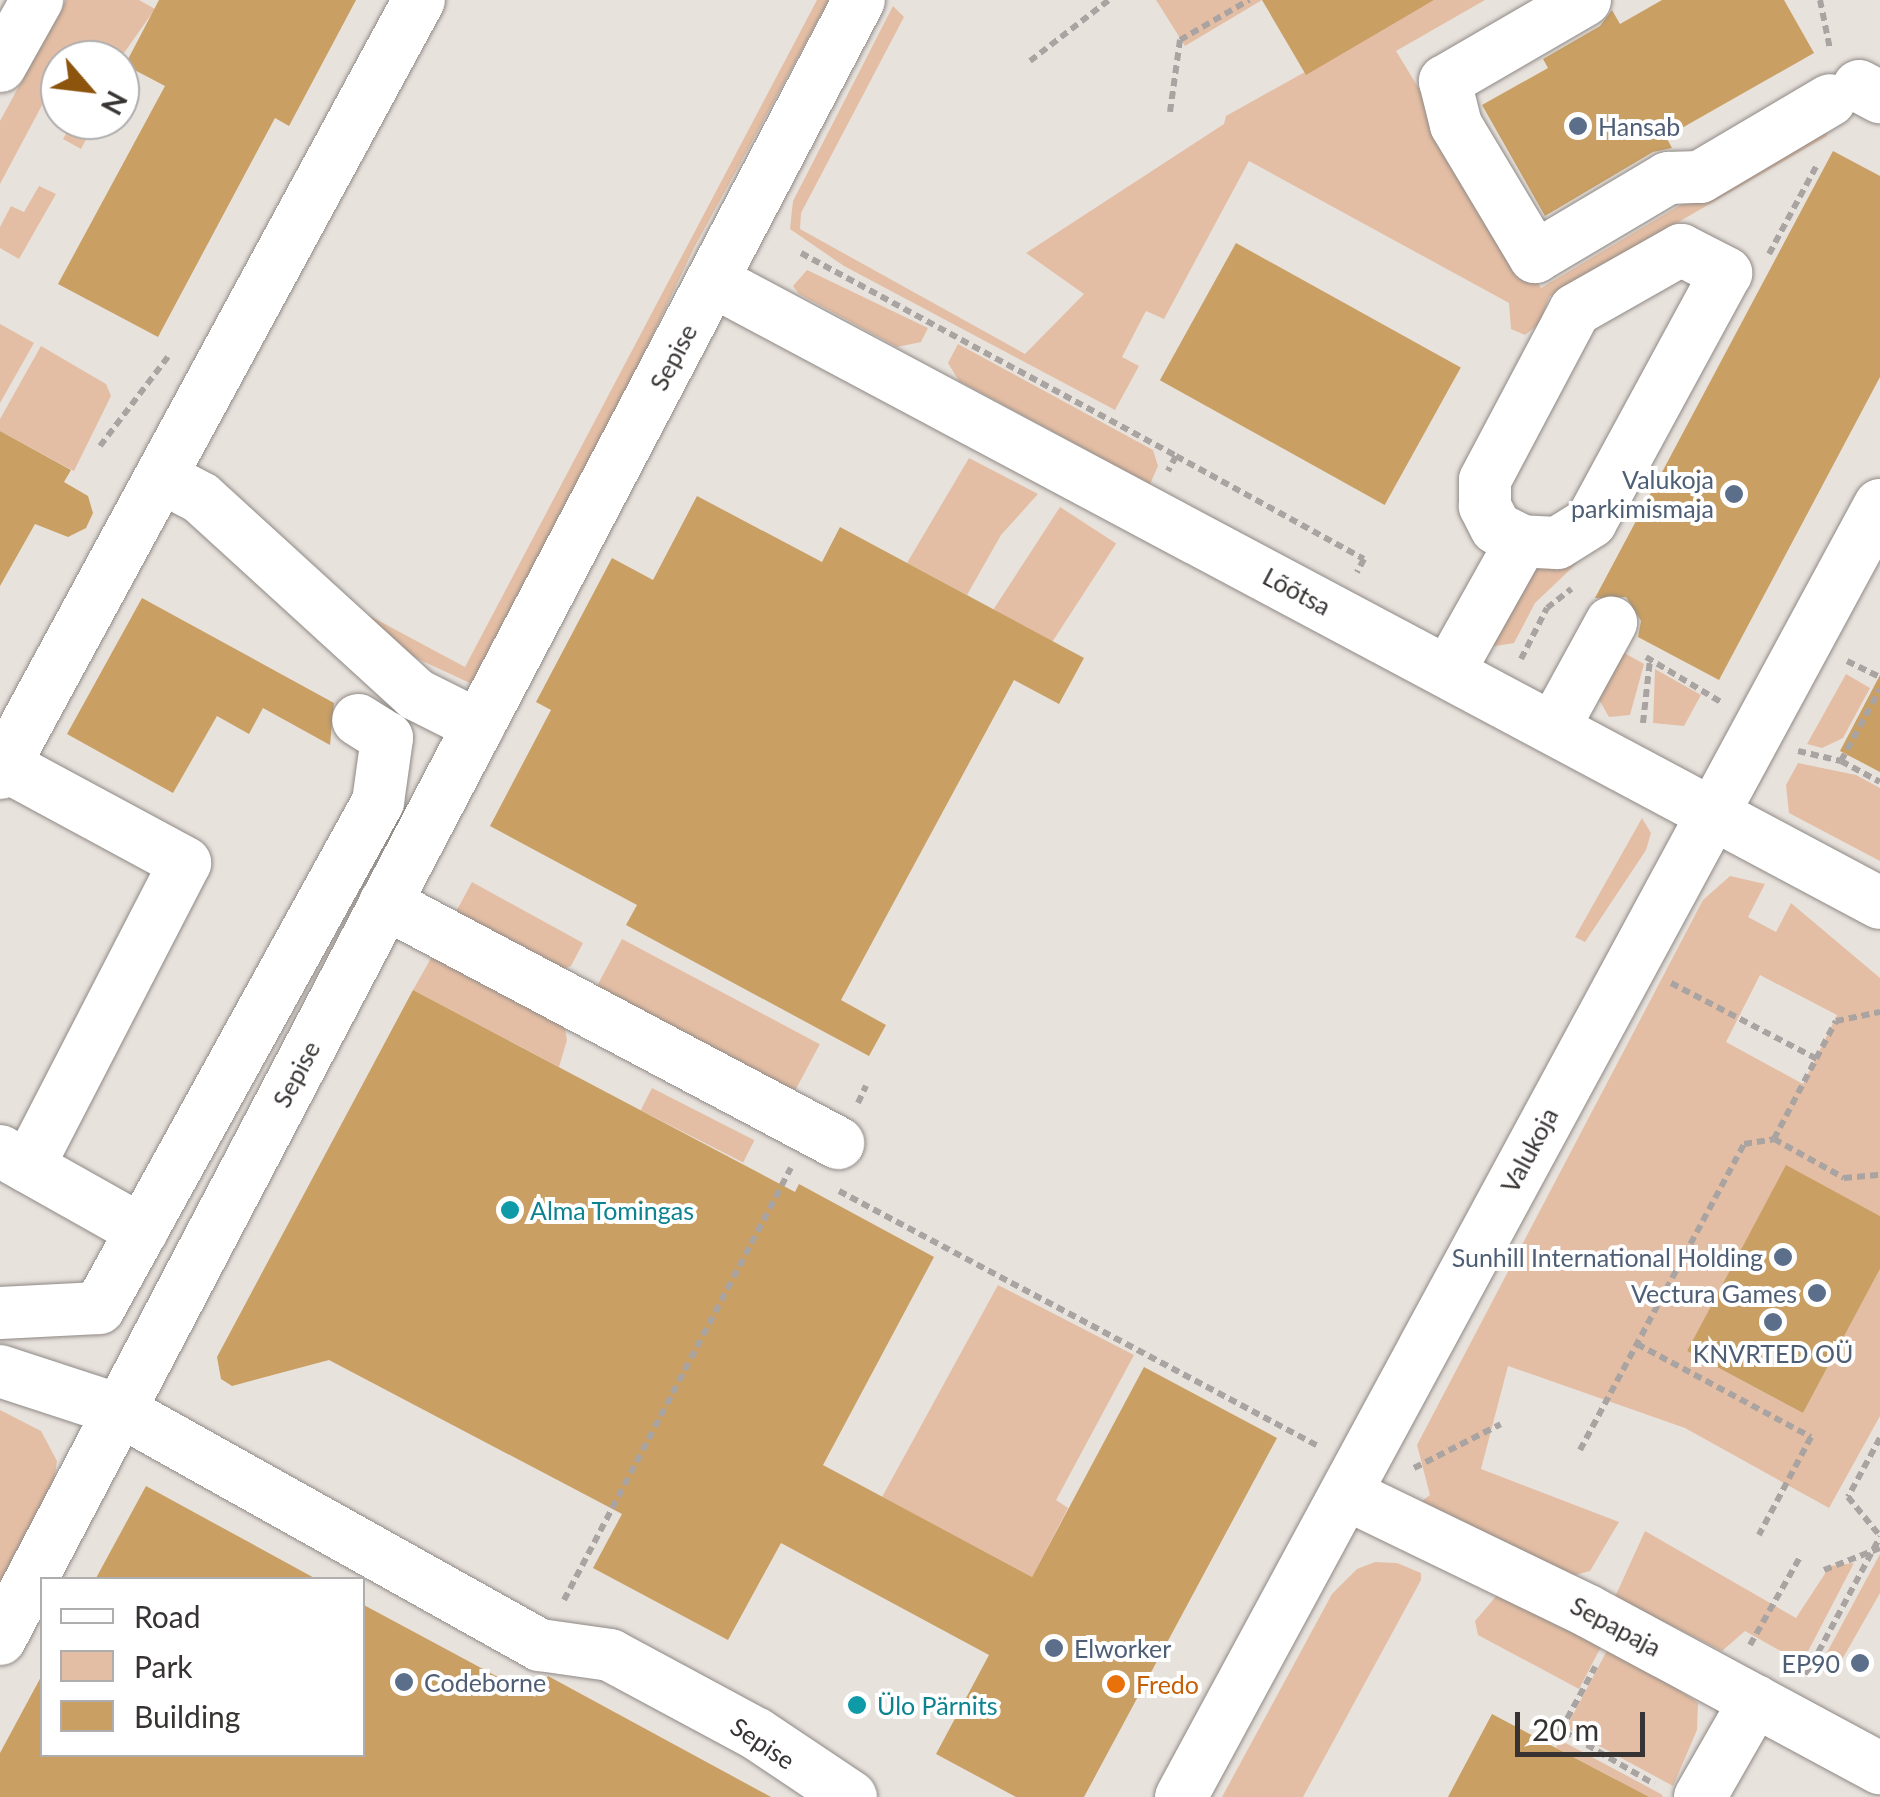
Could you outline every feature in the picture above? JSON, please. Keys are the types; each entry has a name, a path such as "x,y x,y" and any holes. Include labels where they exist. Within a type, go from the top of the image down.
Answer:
{"street":[{"path":"0,66 37,0"},
{"path":"142,1231 14,1159 185,863 2,769 123,556 419,0"},
{"name":"Sepise","path":"851,1797 757,1734 610,1655 540,1645 119,1410 859,0"},
{"path":"1585,0 1445,81 1456,126 1535,257 1668,178 1700,177 1856,94"},
{"path":"1681,250 1726,273 1591,522 1558,543 1509,534 1485,506 1485,480 1576,310 1681,250"},
{"name":"Lõõtsa","path":"713,281 1880,902"},
{"path":"162,478 201,498 417,695 478,726"},
{"name":"Valukoja","path":"1181,1797 1338,1474 1630,962 1880,505"},
{"path":"1438,666 1509,534"},
{"path":"1554,727 1611,623"},
{"path":"0,1312 100,1308 378,802 386,738 358,720"},
{"path":"385,903 836,1149"},
{"path":"0,1371 119,1410 0,1639"},
{"name":"Sepapaja","path":"1338,1474 1880,1768"},
{"path":"1681,1792 1769,1708"}],"path":[{"path":"1030,61 1109,0"},
{"path":"1170,112 1180,40 1248,0"},
{"path":"801,253 1364,559 1336,611"},
{"path":"1159,488 1176,456"},
{"path":"1642,734 1650,660"},
{"path":"1846,660 1880,678"},
{"path":"1841,761 1880,689"},
{"path":"1786,745 1841,761 1880,782"},
{"path":"1630,962 1816,1059"},
{"path":"1774,1139 1836,1021 1880,1012"},
{"path":"866,1086 820,1181 1338,1474"},
{"path":"1580,1450 1744,1144 1774,1139 1844,1178 1880,1175"},
{"path":"540,1645 802,1146 836,1149"},
{"path":"1637,1344 1811,1436 1759,1535"},
{"path":"1414,1468 1501,1424"},
{"path":"1769,1708 1880,1536 1848,1497 1880,1438"},
{"path":"1824,1570 1833,1561 1871,1554 1880,1548"},
{"path":"1755,1637 1800,1557"},
{"path":"1561,1730 1616,1625"},
{"path":"1553,1726 1681,1792"}],"green space":[{"path":"66,0 139,0 155,9 133,40 44,40"},
{"path":"817,0 829,0 694,248 610,425 472,684 375,639 368,615 465,667"},
{"path":"1156,0 1262,0 1185,46"},
{"path":"1434,0 1485,0 1396,51 1541,288 1830,116 1827,136 1549,297 1540,323 1525,335 1511,329 1509,303 1249,161 1164,319 1146,311 1122,357 1139,366 1115,410 844,266 790,229 793,201 893,6 904,17 801,213 800,229 1025,354 1084,294 1026,253 1224,124 1226,116"},
{"path":"40,48 40,109 0,184 0,121"},
{"path":"65,140 86,140 81,149"},
{"path":"39,186 56,194 19,259 0,248 0,227 11,206 24,212"},
{"path":"807,270 928,328 921,342 897,347 799,294 793,286"},
{"path":"0,324 34,343 0,403"},
{"path":"958,344 1153,450 1158,466 1150,484 959,381 948,363"},
{"path":"41,346 106,384 111,396 74,471 0,431 0,419"},
{"path":"969,458 1038,494 1001,535 967,595 907,563"},
{"path":"1060,507 1116,543 1050,646 994,609"},
{"path":"1577,563 1535,603 1514,643 1489,647 1538,565"},
{"path":"1612,646 1644,664 1630,715 1609,717 1589,682"},
{"path":"1655,669 1701,695 1684,726 1653,723"},
{"path":"1846,674 1870,688 1843,738 1822,748 1807,744"},
{"path":"1798,763 1856,775 1880,788 1880,861 1789,813 1786,785"},
{"path":"1642,818 1651,833 1646,850 1585,942 1575,937"},
{"path":"1730,876 1765,884 1748,917 1776,932 1791,903 1880,978 1880,1216 1786,1166 1687,1351 1803,1413 1880,1269 1880,1416 1829,1508 1685,1428 1508,1366 1481,1469 1619,1522 1590,1571 1572,1576 1422,1501 1430,1495 1417,1445 1703,900","holes":["1760,975 1837,1015 1803,1084 1726,1042"]},
{"path":"472,882 583,943 571,966 548,975 450,923"},
{"path":"622,939 820,1044 789,1102 591,997"},
{"path":"438,946 564,1024 567,1040 559,1067 413,990"},
{"path":"652,1088 754,1140 743,1162 641,1110"},
{"path":"998,1285 1134,1355 1056,1500 1068,1508 1032,1577 882,1497"},
{"path":"0,1410 41,1431 57,1461 54,1479 0,1590"},
{"path":"1645,1531 1796,1618 1830,1566 1854,1563 1802,1663 1745,1631 1722,1651 1615,1597"},
{"path":"1880,1554 1880,1593 1832,1677 1818,1669"},
{"path":"1375,1562 1397,1563 1421,1573 1421,1580 1303,1797 1222,1797 1332,1594 1357,1569"},
{"path":"1503,1588 1604,1641 1579,1689 1478,1635 1475,1621"},
{"path":"1611,1643 1698,1703 1697,1730 1673,1786 1566,1728"},
{"path":"1560,1740 1663,1797 1609,1797 1617,1780 1556,1748"}],"building":[{"path":"159,0 356,0 289,126 275,118 158,337 58,284 136,140 140,140 140,132 165,86 140,73 138,40"},
{"path":"1262,0 1434,0 1306,75"},
{"name":"Hansab","path":"1662,0 1784,0 1814,53 1666,137 1672,148 1653,152 1545,216 1482,105 1548,68 1543,59 1600,26 1612,10 1620,24"},
{"name":"Valukoja parkimismaja","path":"1833,151 1880,176 1880,377 1719,680 1638,637 1641,621 1626,597 1595,598"},
{"path":"1236,243 1461,368 1385,505 1160,380"},
{"path":"0,431 71,470 64,482 88,496 93,513 86,528 68,537 35,524 0,586"},
{"path":"697,496 822,562 840,527 1084,658 1059,704 1014,680 841,1000 886,1025 869,1056 626,925 637,905 490,826 551,710 536,702 612,558 653,580"},
{"path":"142,598 334,703 330,745 263,708 249,734 217,716 173,793 67,734"},
{"path":"1880,675 1880,772 1840,751"},
{"path":"413,990 795,1192 799,1184 934,1257 823,1465 1032,1577 1144,1367 1277,1438 1084,1797 1016,1797 936,1754 989,1655 781,1543 728,1640 593,1568 622,1514 329,1360 232,1386 221,1379 217,1357"},
{"path":"1786,1165 1880,1216 1880,1269 1803,1413 1687,1351"},
{"path":"146,1486 313,1577 97,1577"},
{"path":"365,1606 535,1697 548,1676 771,1797 0,1797 0,1753 40,1679 40,1757 365,1757"},
{"path":"1492,1714 1556,1748 1649,1797 1448,1797"}],"place":[{"name":"Hansab","path":"1578,126"},
{"name":"Valukoja parkimismaja","path":"1734,494"},
{"name":"Alma Tomingas","path":"510,1210"},
{"name":"Sunhill International Holding","path":"1783,1257"},
{"name":"Vectura Games","path":"1817,1293"},
{"name":"KNVRTED OÜ","path":"1773,1322"},
{"name":"Elworker","path":"1054,1648"},
{"name":"EP90","path":"1860,1663"},
{"name":"Codeborne","path":"404,1682"},
{"name":"Fredo","path":"1116,1684"},
{"name":"Ülo Pärnits","path":"857,1705"}]}
